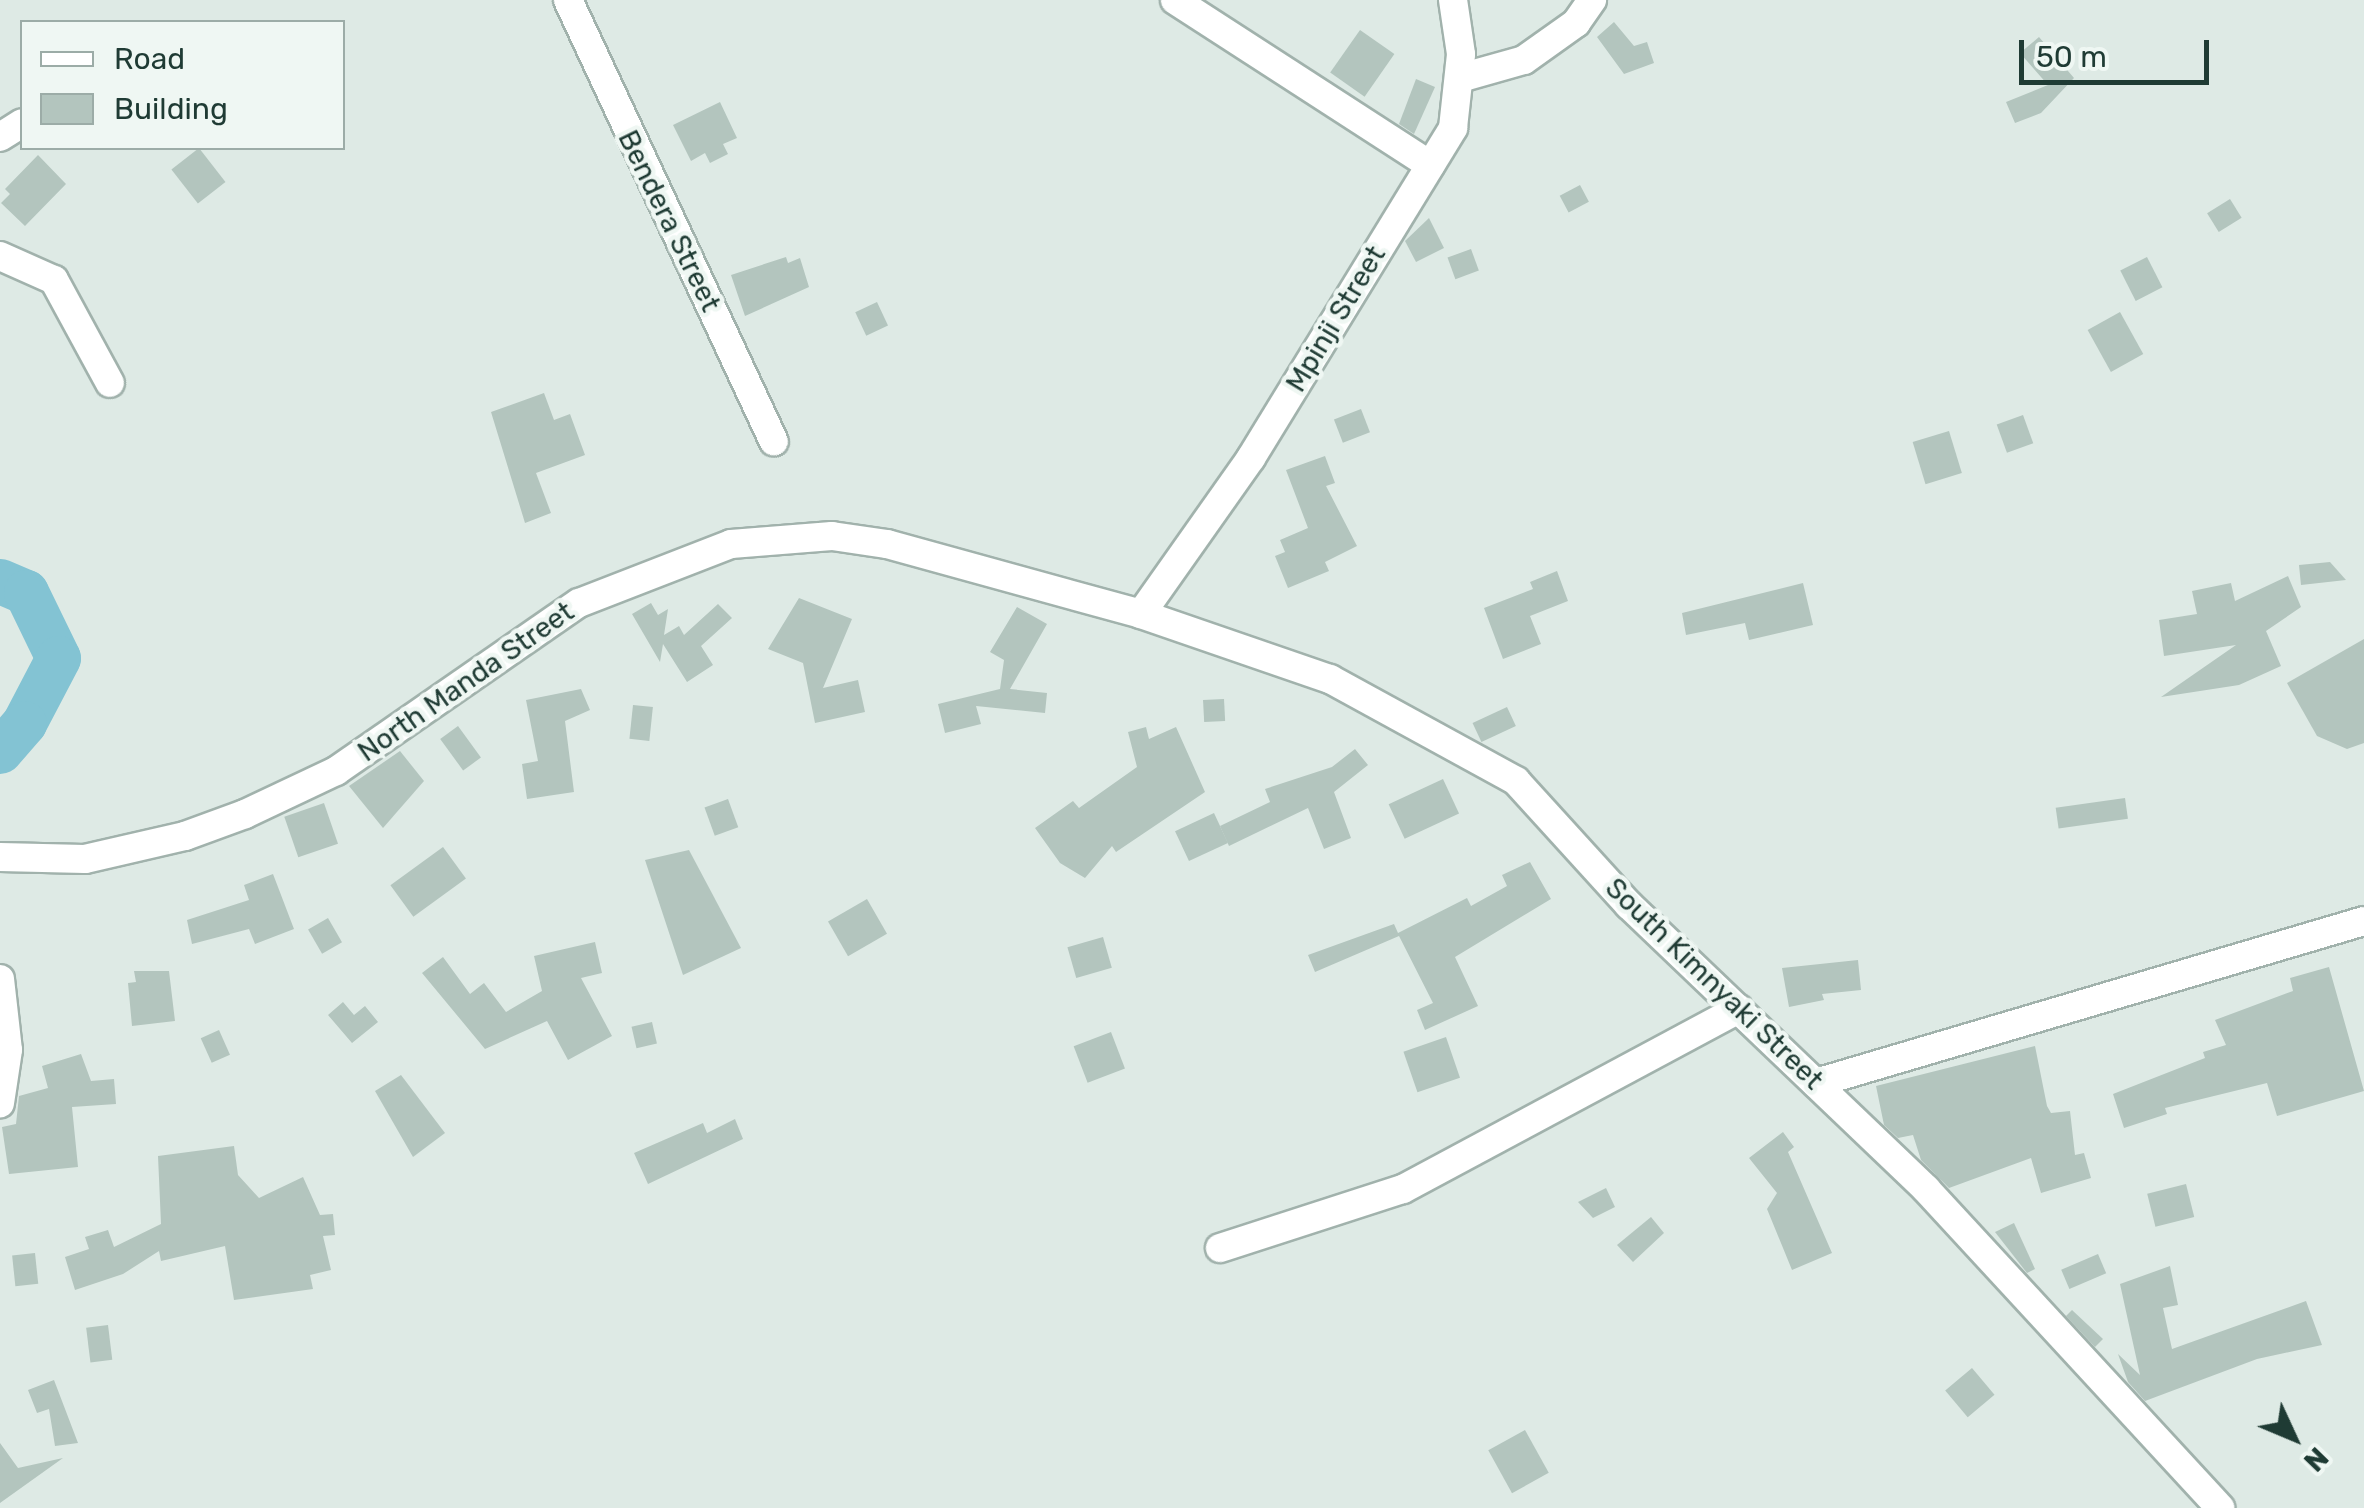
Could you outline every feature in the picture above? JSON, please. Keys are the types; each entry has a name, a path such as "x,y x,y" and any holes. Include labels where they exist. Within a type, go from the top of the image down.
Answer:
{"street":[{"name":"Bendera Street","path":"568,0 774,441"},
{"path":"1176,0 1430,166"},
{"name":"Mpinji Street","path":"1141,614 1251,458 1453,128 1460,78 1454,0"},
{"path":"1460,78 1524,60 1576,24 1592,0"},
{"path":"0,256 54,280 110,383"},
{"name":"North Manda Street","path":"0,857 85,859 186,836 245,814 336,771 579,602 731,544 832,536 887,544 1110,606"},
{"name":"South Kimnyaki Street","path":"1110,606 1330,679 1491,762 1926,1189 2220,1508"},
{"path":"1816,1082 2364,920"},
{"path":"0,979 8,1050 0,1103"},
{"path":"1220,1248 1403,1189 1739,1009"}],"building":[{"path":"1614,22 1634,46 1647,42 1654,63 1624,74 1597,37"},
{"path":"1360,30 1394,54 1365,97 1330,73"},
{"path":"2039,37 2074,78 2041,113 2015,123 2006,102 2048,85 2020,53"},
{"path":"1416,79 1435,87 1414,134 1399,124"},
{"path":"720,102 737,138 723,144 728,154 710,163 705,153 691,161 673,125"},
{"path":"201,150 225,182 198,203 171,170"},
{"path":"38,155 66,184 25,226 1,203 10,194 5,189"},
{"path":"1580,185 1589,202 1569,213 1560,196"},
{"path":"2230,199 2242,218 2219,232 2207,213"},
{"path":"1429,218 1444,248 1416,262 1405,241"},
{"path":"1471,249 1479,271 1455,279 1448,258"},
{"path":"786,257 788,263 800,258 809,287 745,316 731,275"},
{"path":"2147,257 2162,287 2136,301 2120,271"},
{"path":"877,302 888,326 866,336 855,312"},
{"path":"2120,312 2143,354 2111,372 2088,330"},
{"path":"544,393 554,420 570,414 585,455 536,473 551,513 525,523 491,412"},
{"path":"1361,409 1370,432 1343,443 1334,419"},
{"path":"2023,415 2033,443 2007,453 1997,425"},
{"path":"1949,431 1962,473 1926,484 1913,442"},
{"path":"1325,456 1335,483 1326,486 1357,546 1325,562 1329,571 1288,588 1275,556 1285,552 1280,540 1308,528 1286,470"},
{"path":"2330,562 2346,580 2301,585 2299,565"},
{"path":"1557,571 1568,601 1530,616 1541,644 1503,659 1484,608 1533,589 1530,582"},
{"path":"2288,576 2301,607 2266,631 2281,666 2239,685 2161,697 2236,645 2164,656 2159,620 2197,614 2192,591 2231,583 2235,601"},
{"path":"1803,583 1813,625 1749,640 1745,623 1686,635 1682,613"},
{"path":"799,598 852,619 823,688 858,680 865,712 815,723 803,663 768,649"},
{"path":"651,603 658,615 668,609 664,635 679,626 684,635 718,604 732,618 701,646 713,665 687,682 663,644 660,662 632,614"},
{"path":"1017,607 1047,624 1010,689 1047,693 1045,713 976,706 981,724 945,733 938,704 1000,689 1004,660 990,652"},
{"path":"2364,639 2364,743 2347,749 2317,736 2287,683"},
{"path":"581,689 590,710 565,721 574,792 527,799 522,764 538,761 526,700"},
{"path":"1224,699 1225,721 1204,722 1203,700"},
{"path":"633,705 653,707 649,741 629,739"},
{"path":"1507,707 1516,726 1481,742 1473,723"},
{"path":"458,726 481,758 463,770 440,739"},
{"path":"1146,727 1149,739 1176,727 1205,792 1116,852 1112,846 1085,878 1060,863 1035,828 1073,801 1079,808 1137,767 1128,732"},
{"path":"1355,749 1368,765 1334,792 1351,838 1324,849 1308,808 1229,846 1220,826 1270,802 1265,789 1332,767"},
{"path":"400,751 424,781 383,828 349,786"},
{"path":"1443,779 1459,813 1405,839 1389,804"},
{"path":"2125,798 2128,819 2059,829 2056,808"},
{"path":"728,799 738,827 715,836 705,808"},
{"path":"324,803 338,844 298,857 284,817"},
{"path":"1214,813 1228,843 1189,861 1175,831"},
{"path":"443,847 466,879 413,917 390,885"},
{"path":"689,850 741,948 683,975 645,860"},
{"path":"1530,862 1551,899 1455,957 1478,1006 1425,1030 1417,1010 1433,1003 1399,936 1315,972 1308,955 1394,924 1398,933 1467,898 1471,906 1507,886 1502,875"},
{"path":"273,874 294,929 255,944 249,929 192,944 187,920 249,900 244,885"},
{"path":"867,899 887,934 848,956 828,922"},
{"path":"328,918 342,942 322,954 308,930"},
{"path":"1103,937 1112,968 1076,978 1067,947"},
{"path":"595,942 602,973 581,978 612,1036 568,1060 547,1021 485,1049 422,973 443,957 470,994 484,983 506,1012 542,991 534,956"},
{"path":"1858,960 1861,990 1822,994 1824,1000 1789,1007 1782,968"},
{"path":"2329,967 2364,1091 2277,1116 2267,1083 2165,1108 2167,1114 2124,1128 2113,1094 2205,1058 2203,1052 2226,1045 2215,1020 2293,991 2290,978"},
{"path":"134,971 169,971 175,1021 132,1026 128,983 136,982"},
{"path":"343,1002 354,1015 365,1006 378,1022 352,1043 328,1015"},
{"path":"652,1022 657,1043 636,1048 632,1027"},
{"path":"219,1030 230,1055 212,1063 201,1038"},
{"path":"1111,1032 1125,1068 1088,1083 1074,1046"},
{"path":"1446,1037 1460,1078 1417,1092 1403,1052"},
{"path":"2035,1046 2047,1106 2051,1113 2070,1111 2075,1155 2084,1153 2091,1178 2041,1193 2031,1158 1949,1188 1921,1160 1913,1135 1898,1138 1884,1125 1876,1086"},
{"path":"81,1054 91,1081 114,1079 116,1104 72,1107 78,1167 9,1174 2,1127 16,1124 19,1096 48,1088 42,1066"},
{"path":"401,1075 445,1133 413,1157 375,1091"},
{"path":"735,1119 743,1139 648,1184 634,1153 703,1123 707,1133"},
{"path":"1783,1132 1794,1147 1788,1152 1832,1253 1792,1270 1767,1209 1777,1193 1749,1158"},
{"path":"234,1146 238,1175 259,1198 303,1177 320,1215 333,1214 335,1235 323,1236 331,1270 310,1275 313,1289 234,1300 225,1246 161,1261 159,1251 123,1274 75,1290 65,1257 89,1249 85,1237 108,1230 114,1247 161,1224 158,1156"},
{"path":"2186,1184 2194,1217 2155,1227 2147,1194"},
{"path":"1606,1188 1615,1207 1593,1218 1578,1202"},
{"path":"1651,1217 1664,1233 1633,1262 1617,1245"},
{"path":"2014,1223 2035,1269 2027,1273 1995,1232"},
{"path":"35,1253 38,1284 15,1286 12,1255"},
{"path":"2098,1254 2106,1273 2069,1289 2061,1270"},
{"path":"2170,1266 2178,1305 2163,1308 2172,1349 2306,1301 2322,1345 2257,1359 2145,1401 2128,1382 2118,1354 2140,1375 2120,1284"},
{"path":"2072,1310 2103,1339 2095,1347 2066,1316"},
{"path":"108,1325 112,1360 90,1362 86,1328"},
{"path":"1972,1368 1994,1395 1968,1417 1945,1390"},
{"path":"54,1380 78,1443 55,1446 49,1409 37,1413 28,1390"},
{"path":"1525,1430 1549,1473 1512,1493 1488,1450"},
{"path":"0,1443 18,1468 63,1458 0,1503"}],"waterway":[{"path":"0,581 26,592 58,658 24,723 0,751"}]}
